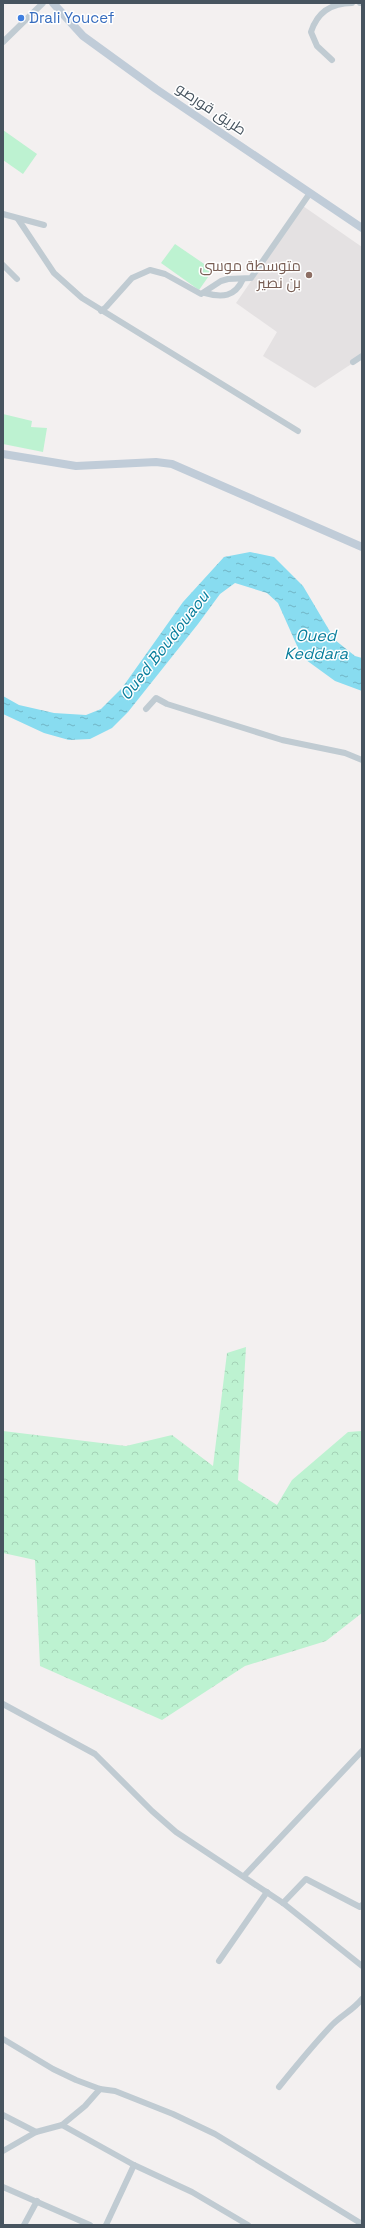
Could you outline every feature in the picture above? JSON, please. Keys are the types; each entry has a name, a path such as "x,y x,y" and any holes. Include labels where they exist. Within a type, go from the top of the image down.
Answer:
{"main road":[{"name":"طريق قورصو","path":"53,3 83,36 150,85 362,228"},
{"path":"3,454 76,466 156,462 172,464 362,547"}],"street":[{"path":"3,42 43,3"},
{"path":"332,60 317,46 311,32 315,19 325,10 352,3"},
{"path":"205,293 221,281 228,279 248,279 254,275 310,193"},
{"path":"3,214 44,225"},
{"path":"18,219 54,273 67,286 101,311 298,431"},
{"path":"4,268 17,279"},
{"path":"101,311 106,308 132,278 150,270 166,274 199,294 205,293 218,296 228,295 236,290 242,279"},
{"path":"353,362 362,356"},
{"path":"146,709 156,698 167,704 282,740 345,753 362,760"},
{"path":"3,1704 95,1754 152,1811 176,1832 283,1903 362,1966"},
{"path":"244,1876 362,1751"},
{"path":"283,1903 306,1879 351,1904 360,1907 362,1905"},
{"path":"219,1961 267,1892"},
{"path":"279,2087 321,2036 337,2020 354,2010 362,1999"},
{"path":"3,2039 53,2069 100,2089 115,2091 173,2114 215,2134 362,2224"},
{"path":"3,2151 36,2132 62,2125 85,2106 100,2089"},
{"path":"3,2115 36,2132"},
{"path":"62,2125 134,2165 192,2192 248,2225"},
{"path":"106,2225 134,2165"},
{"path":"3,2187 37,2200 90,2225"},
{"path":"24,2225 37,2200"}],"shaded area":[{"name":"متوسطة موسى بن نصير","path":"303,206 362,247 362,357 315,388 263,356 277,332 236,303"}],"green space":[{"path":"3,130 37,154 23,174 3,160"},
{"path":"175,244 213,270 199,290 161,263"},
{"path":"3,414 32,421 31,427 47,428 43,452 3,444"},
{"path":"246,1347 238,1480 277,1505 292,1480 348,1432 362,1431 362,1613 326,1641 245,1666 162,1720 40,1666 35,1560 3,1553 3,1431 126,1446 172,1435 213,1466 227,1353"}],"water":[{"name":"Oued Keddara","path":"250,552 274,557 303,586 335,640 355,656 362,658 362,691 335,681 302,657 278,603 267,593 235,583 220,594 128,712 112,728 90,739 69,740 44,733 3,714 3,696 19,705 54,713 86,715 101,709 122,688 183,602 224,557"}],"place":[{"name":"Drali Youcef","path":"21,18"},
{"name":"متوسطة موسى بن نصير","path":"309,275"}],"water label":[{"name":"Oued Boudouaou","path":"164,645"}]}
